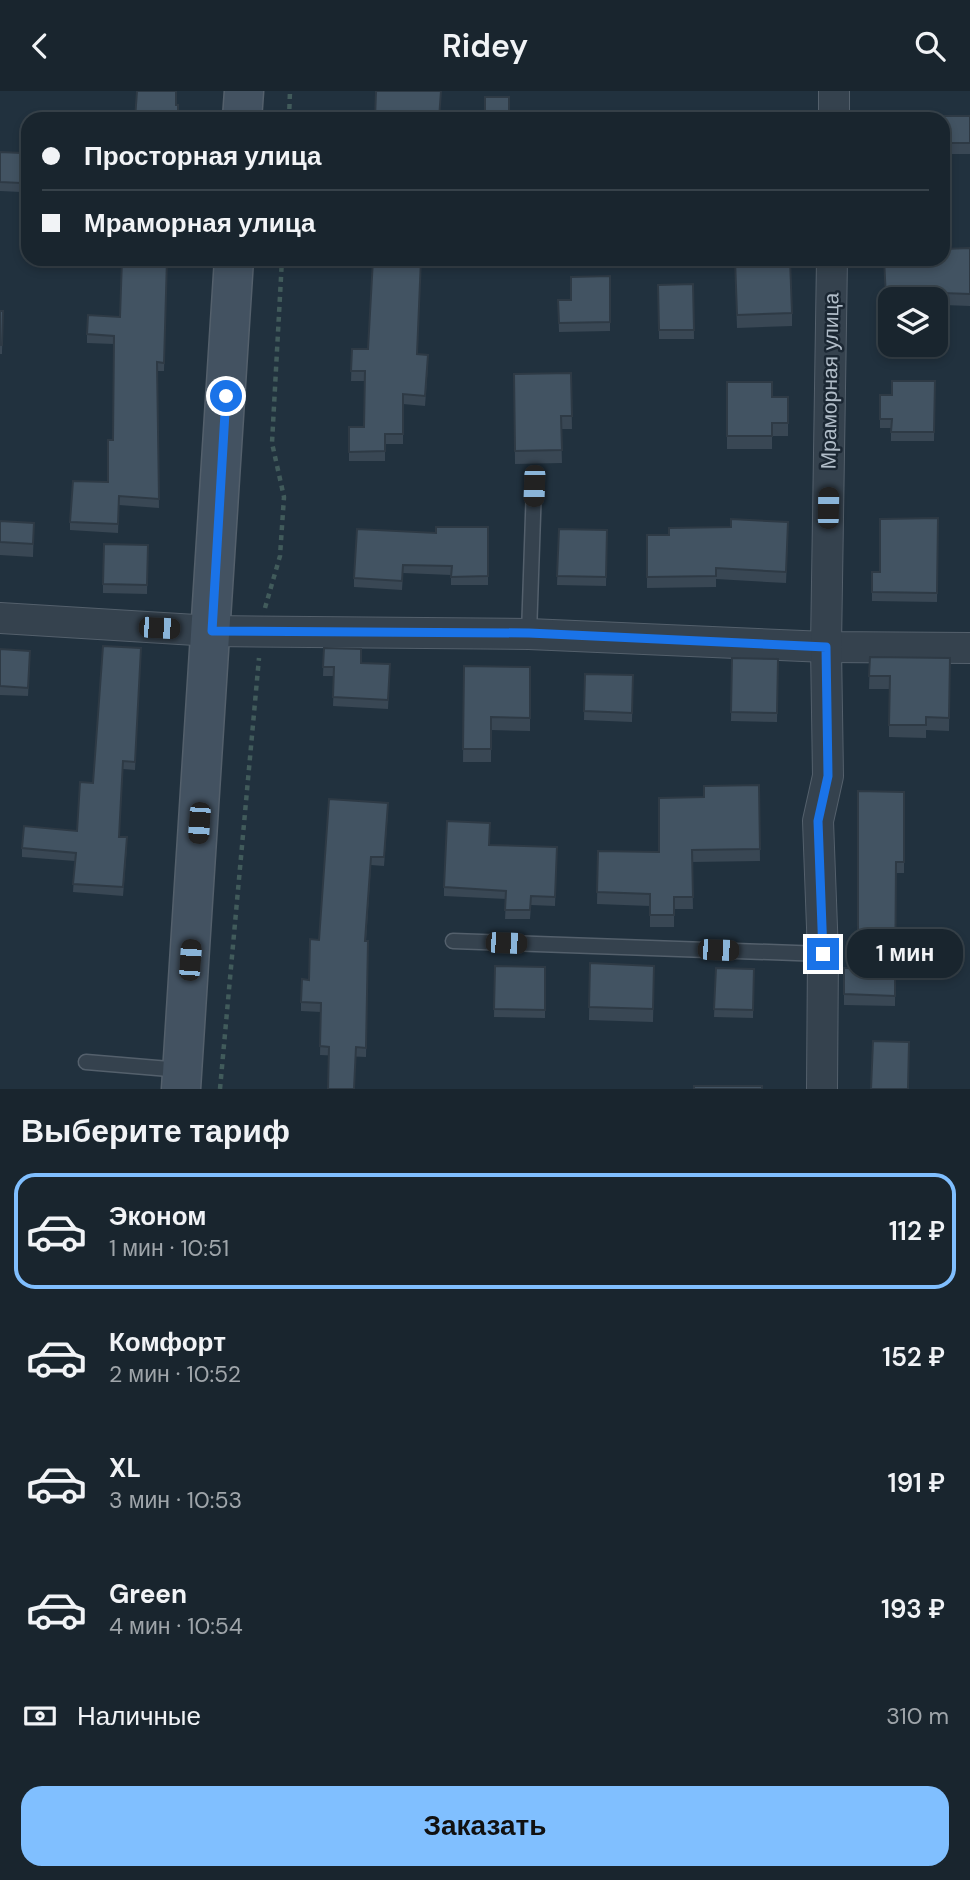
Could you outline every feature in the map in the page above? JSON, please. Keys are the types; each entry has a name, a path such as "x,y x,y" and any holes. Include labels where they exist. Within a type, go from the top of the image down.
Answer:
{"street":[{"path":"242,112 244,91"},
{"path":"834,112 835,91"},
{"path":"181,1080 234,266"},
{"name":"Мраморная улица","path":"822,1089 823,954 818,821 828,776 826,647 832,266"},
{"path":"0,618 212,631 262,629 529,633 826,647 970,648"}],"lane":[{"path":"529,633 534,486"},
{"path":"453,941 823,954"},
{"path":"86,1062 181,1080"}],"path":[{"path":"289,112 290,91"},
{"path":"220,1089 262,629 269,590 280,556 284,497 272,443 282,266"}],"building":[{"path":"137,91 176,91 178,112 136,112"},
{"path":"376,91 441,91 440,112 375,112"},
{"path":"485,97 509,97 509,112 485,112"},
{"path":"950,116 970,116 970,143 951,143 950,178"},
{"path":"0,152 21,153 21,183 0,182"},
{"path":"970,248 970,294 948,293 948,287 885,287 884,266 950,266 950,249"},
{"path":"122,266 167,266 164,363 157,362 159,499 119,496 118,524 70,522 73,481 108,482 108,440 113,440 114,336 87,334 88,315 120,317"},
{"path":"373,266 421,266 417,354 428,355 425,396 403,394 403,434 385,434 385,451 349,452 349,427 364,427 365,371 351,371 352,349 368,349"},
{"path":"735,266 790,266 792,313 737,315"},
{"path":"610,276 610,322 559,323 558,300 571,300 571,277"},
{"path":"693,284 694,330 659,330 658,285"},
{"path":"0,311 3,311 2,345 0,345"},
{"path":"571,373 572,416 561,416 562,450 515,451 514,374"},
{"path":"892,381 935,381 934,432 891,432 892,419 880,419 880,395 892,395"},
{"path":"727,382 772,382 772,397 788,397 788,423 772,423 772,436 727,436"},
{"path":"938,518 937,593 872,592 872,572 880,572 880,519"},
{"path":"731,519 788,522 786,572 716,568 716,576 647,577 647,535 669,535 669,528 731,527"},
{"path":"0,521 34,523 33,544 0,542"},
{"path":"436,527 488,527 488,576 451,577 452,566 403,565 402,581 354,578 357,529 436,533"},
{"path":"559,529 607,530 606,577 557,576"},
{"path":"104,544 148,545 147,585 103,584"},
{"path":"103,646 141,648 135,762 123,761 119,837 127,837 123,887 73,884 76,853 22,848 24,826 77,831 80,782 93,783"},
{"path":"324,648 361,649 361,663 390,664 388,700 333,697 334,667 323,667"},
{"path":"0,649 30,651 28,688 0,686"},
{"path":"870,657 950,658 949,718 926,717 926,725 889,725 890,676 869,676"},
{"path":"732,658 778,659 777,713 731,712"},
{"path":"464,666 530,667 530,718 491,717 491,749 463,749"},
{"path":"585,674 633,675 632,713 584,711"},
{"path":"759,785 760,849 692,850 693,897 674,897 674,915 650,915 650,894 597,892 598,851 659,852 659,798 704,797 704,786"},
{"path":"858,791 904,792 904,862 896,862 895,996 844,994 844,968 858,968"},
{"path":"329,799 388,803 384,857 371,857 365,941 368,941 366,1048 356,1047 354,1089 328,1089 329,1047 320,1046 321,1003 301,1002 302,979 309,980 310,939 319,940"},
{"path":"447,821 490,823 489,845 557,847 555,897 531,896 530,910 505,910 506,891 444,887"},
{"path":"590,963 654,966 653,1009 589,1007"},
{"path":"495,966 545,967 545,1010 494,1009"},
{"path":"716,968 754,969 753,1010 714,1009"},
{"path":"873,1041 909,1042 908,1089 871,1089"},
{"path":"694,1086 762,1086 762,1089 694,1089"}],"route":[{"path":"226,396 212,631 262,629 529,633 826,647 828,776 818,821 823,954"}]}
